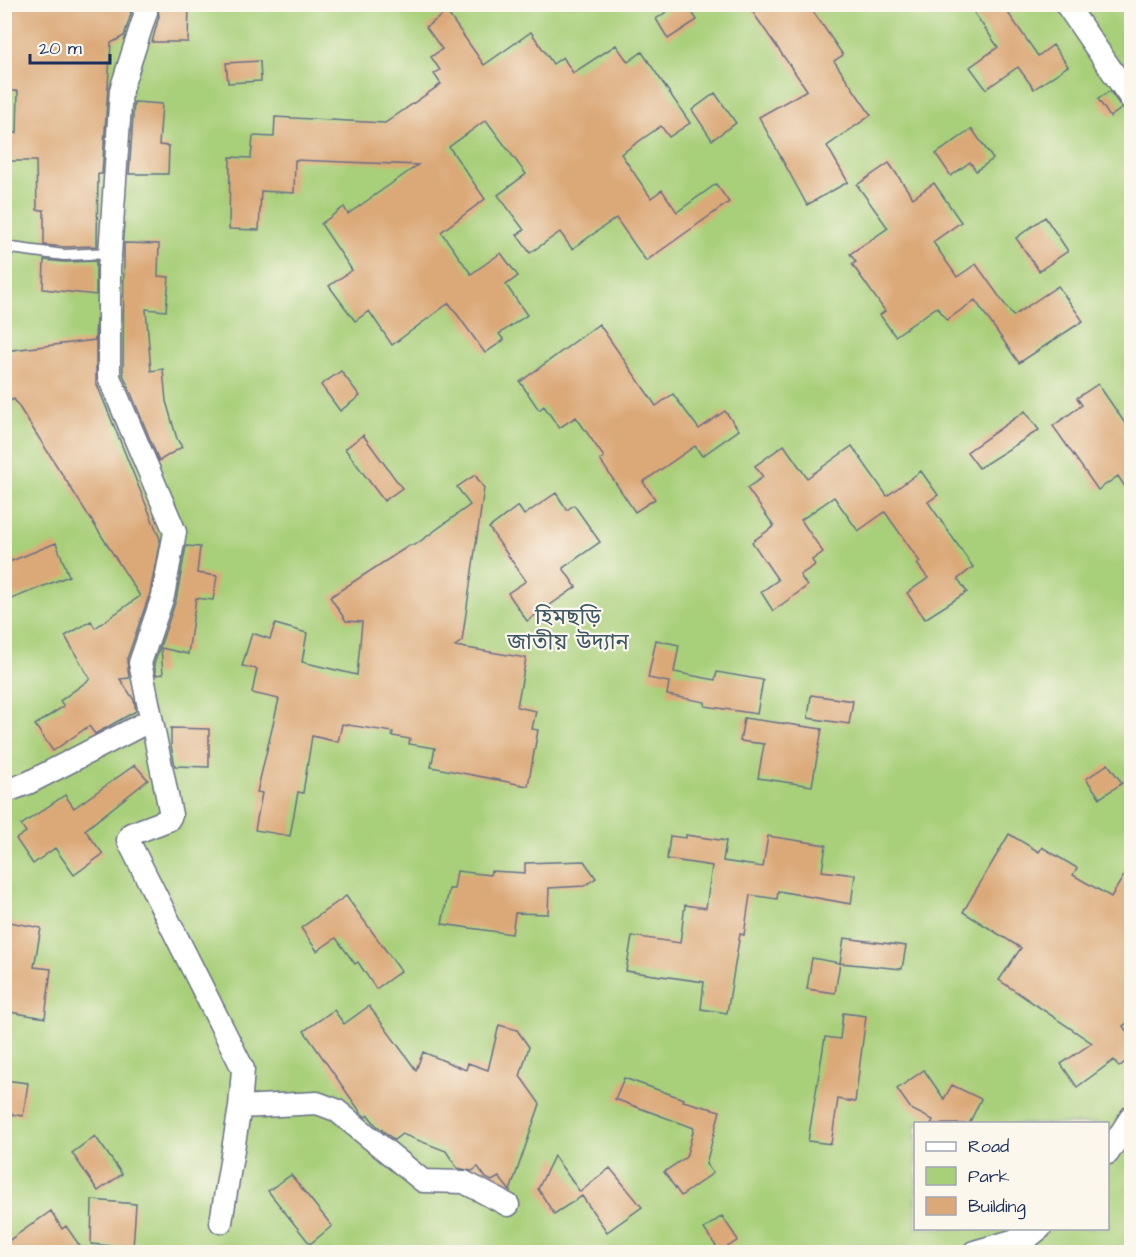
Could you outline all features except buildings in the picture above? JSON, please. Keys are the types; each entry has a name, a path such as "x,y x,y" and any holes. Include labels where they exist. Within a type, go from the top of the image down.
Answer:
{"street":[{"path":"141,4 146,12 121,90 110,253 110,377 175,532 163,596 140,663 171,814 168,820 132,834 128,840 243,1069 240,1107 221,1222"},
{"path":"1066,4 1131,100"},
{"path":"4,792 28,783 151,720"},
{"path":"240,1107 317,1103 336,1110 423,1181 464,1182 508,1205"},
{"path":"1109,1150 1131,1116"},
{"path":"974,1252 1030,1236 1038,1230"}],"lane":[{"path":"4,247 64,255 110,253"}],"green space":[{"name":"হিমছড়ি জাতীয় উদ্যান","path":"5,5 1131,5 1131,1252 5,1252"}]}
